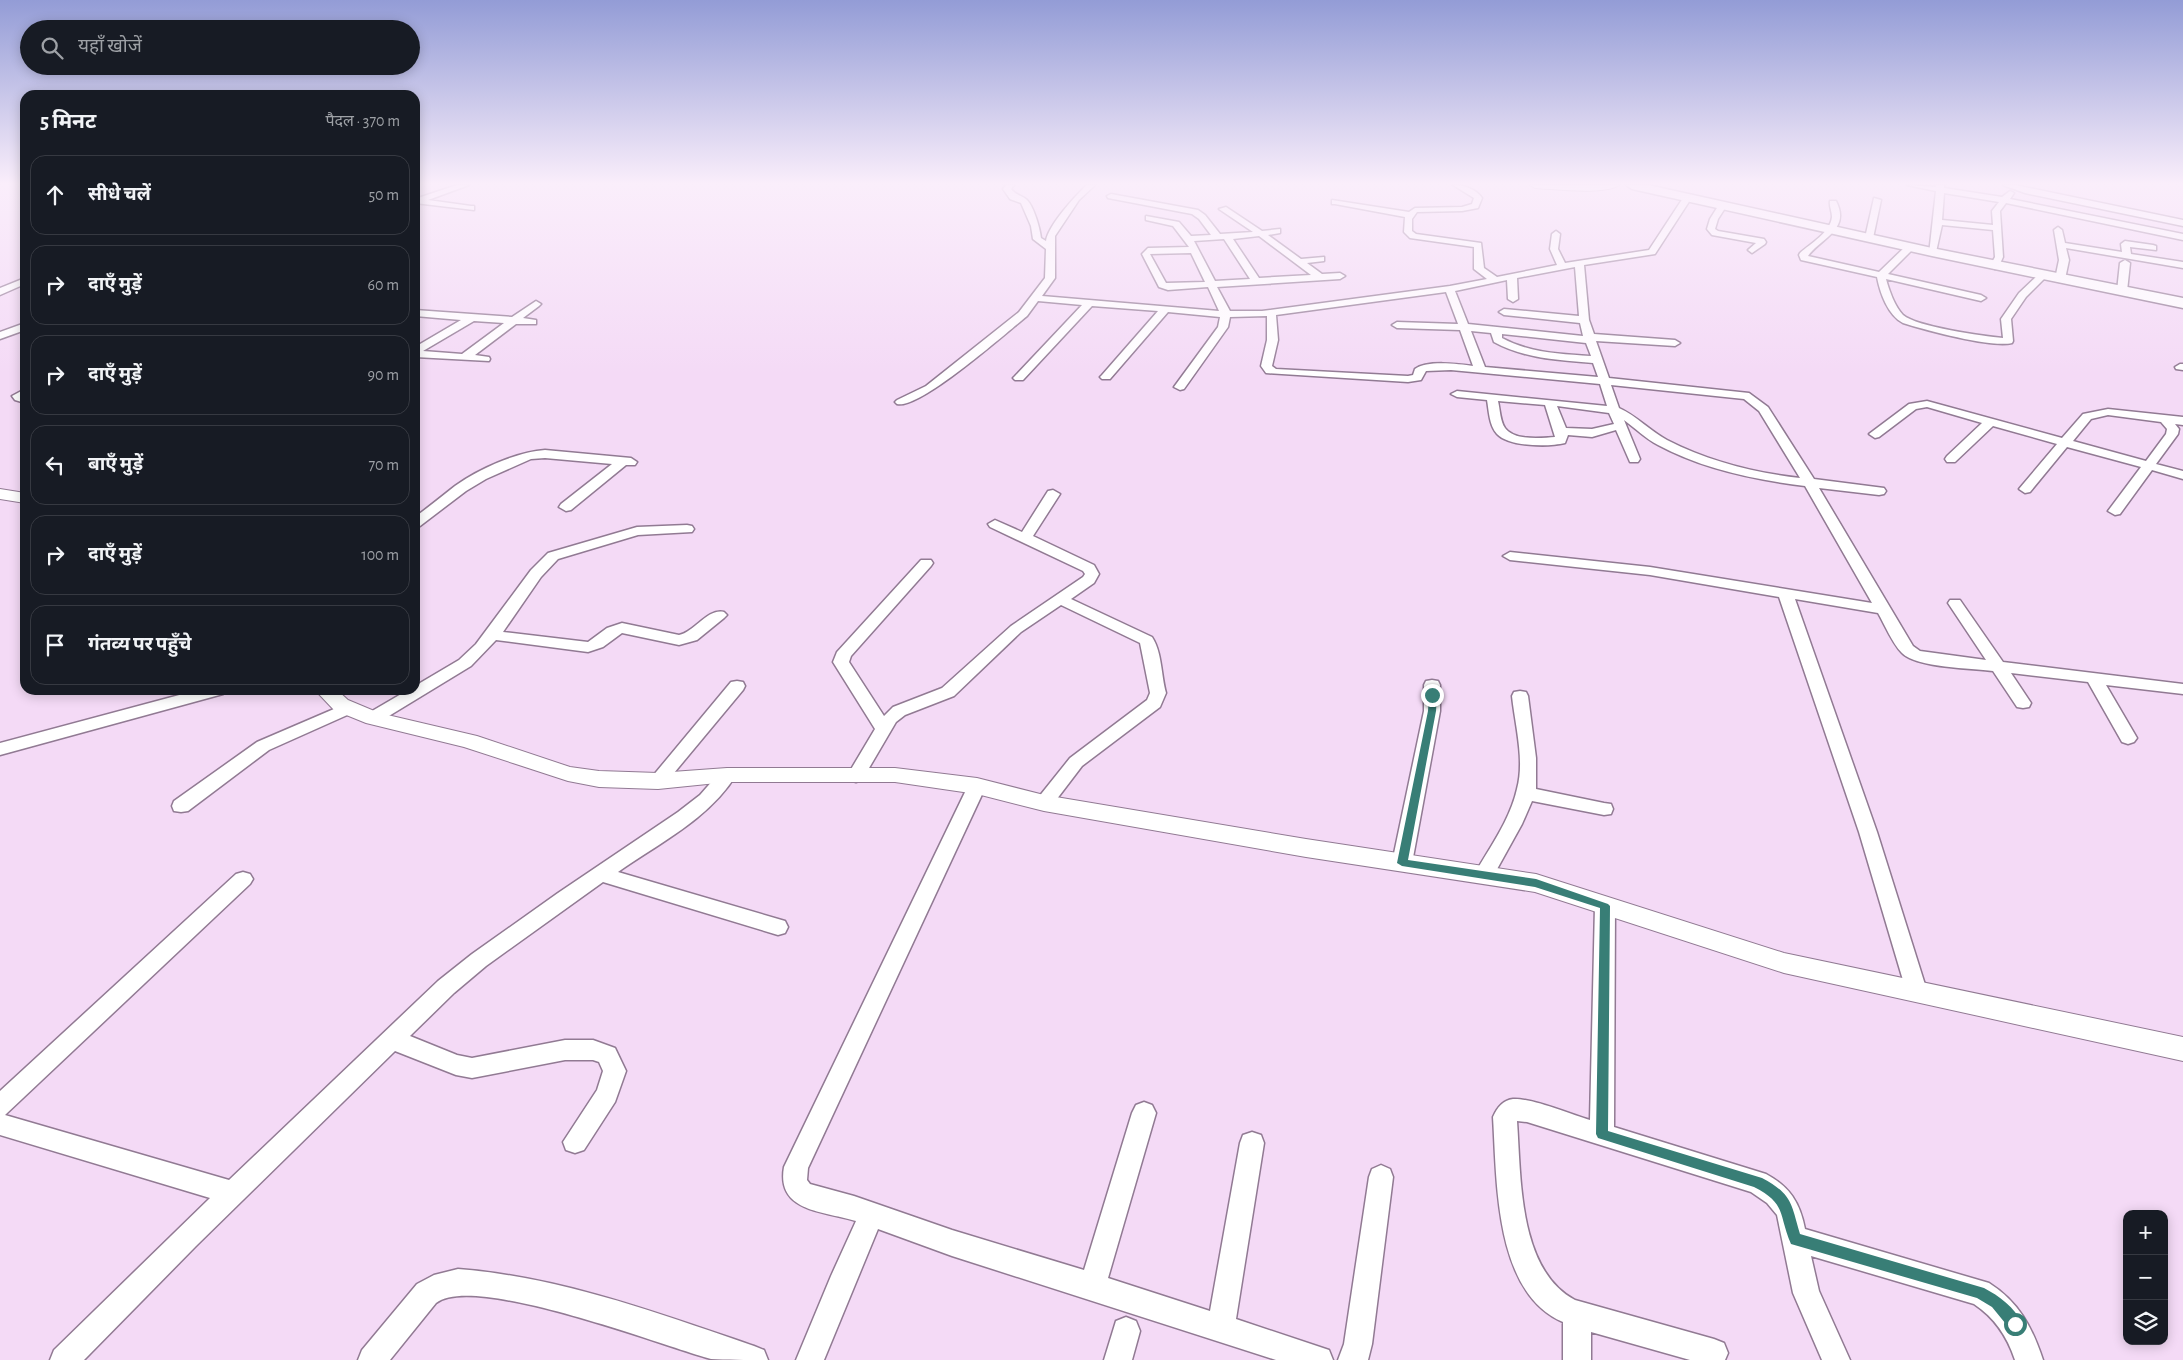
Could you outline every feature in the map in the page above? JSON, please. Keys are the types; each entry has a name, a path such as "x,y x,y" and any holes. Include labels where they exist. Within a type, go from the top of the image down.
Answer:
{"main road":[{"path":"1916,248 2042,276 2183,302"}],"street":[{"path":"901,402 930,388 1023,314 1050,278 1050,248"},
{"path":"1231,248 1256,281"},
{"path":"1280,248 1320,277"},
{"path":"1478,248 1479,269 1496,280"},
{"path":"1554,248 1562,266"},
{"path":"1036,298 1226,314 1271,313 1450,289 1562,266 1652,252 1654,248"},
{"path":"1810,248 1803,255 1804,258 1982,298"},
{"path":"1881,276 1909,248"},
{"path":"1995,266 1999,257 1999,248"},
{"path":"2060,279 2064,267 2062,248"},
{"path":"2078,248 2126,259 2183,265"},
{"path":"2122,291 2126,259 2125,248"},
{"path":"1180,387 1223,326 1226,314 1211,284 1194,250 1148,252 1146,254 1164,286 1211,284 1340,276"},
{"path":"1298,262 1322,260"},
{"path":"1579,263 1584,320 1589,339 1614,410 1634,459"},
{"path":"1512,276 1513,299"},
{"path":"1881,276 1887,294 1903,319 1973,337 2002,341 2009,339 2006,319 2022,295 2042,276"},
{"path":"0,292 20,284"},
{"path":"1450,289 1463,328 1480,369"},
{"path":"1019,378 1089,303"},
{"path":"464,358 536,304"},
{"path":"1106,377 1164,310"},
{"path":"1504,312 1584,320"},
{"path":"420,313 532,322"},
{"path":"1271,313 1273,346 1266,366 1270,371 1408,379 1417,378 1419,371 1423,368 1451,367 1748,396 1764,409 1810,483 1903,646 1915,655 2095,680 2183,689"},
{"path":"420,350 471,318"},
{"path":"1397,325 1463,328 1589,339 1676,343"},
{"path":"0,336 20,328"},
{"path":"1497,331 1496,336 1498,340 1528,352 1596,360"},
{"path":"420,354 485,359"},
{"path":"1457,394 1614,410 1661,442 1697,458 1769,478 1879,491"},
{"path":"1492,397 1499,428 1509,437 1561,440 1563,437 1561,430 1550,402"},
{"path":"1876,434 1918,404 1938,406 2183,475"},
{"path":"2025,489 2087,416 2108,412 2183,421"},
{"path":"2115,511 2173,432 2164,419"},
{"path":"1950,459 1991,421"},
{"path":"1561,430 1592,433 1620,426"},
{"path":"420,520 460,488 481,476 529,455 545,454 627,462 566,507"},
{"path":"1025,538 1053,494"},
{"path":"856,776 890,719 899,711 948,692 1016,629 1084,584 1092,574 1089,568 995,524"},
{"path":"420,690 477,654 538,570 553,556 637,531 687,530"},
{"path":"1510,556 1650,571 1882,609"},
{"path":"884,729 841,662 842,655 926,563"},
{"path":"1786,594 1868,832 1916,991"},
{"path":"1044,803 1076,762 1120,727 1147,710 1154,703 1158,693 1153,676 1150,648 1146,640 1060,599"},
{"path":"1955,603 2023,704"},
{"path":"492,635 588,647 600,644 614,629 622,628 679,640 692,637 719,615"},
{"path":"2095,680 2128,738"},
{"path":"1402,863 1432,711 1432,685"},
{"path":"658,781 737,686"},
{"path":"0,750 199,695"},
{"path":"330,695 341,705 373,718 469,741 568,774 599,779 658,781 727,775 923,777 977,786 1044,803 1402,863 1536,883 1784,963 2183,1049"},
{"path":"373,718 411,695"},
{"path":"1484,875 1516,816 1526,793 1527,776 1520,696"},
{"path":"181,806 263,746 348,708"},
{"path":"64,1360 446,987 479,960 601,874 685,818 706,799 727,775"},
{"path":"977,786 796,1167 795,1186 803,1194 872,1214 952,1243 1092,1286 1319,1360"},
{"path":"1526,793 1604,809"},
{"path":"601,874 778,927"},
{"path":"0,1106 243,879"},
{"path":"1602,1134 1605,906"},
{"path":"392,1039 456,1065 472,1068 565,1050 593,1050 607,1055 615,1071 607,1095 576,1142"},
{"path":"1714,1353 1577,1314 1552,1301 1534,1282 1524,1262 1511,1198 1506,1118 1512,1110 1527,1111 1602,1134 1757,1182 1774,1191 1785,1202 1806,1293 1836,1360"},
{"path":"1092,1286 1144,1113"},
{"path":"0,1124 233,1193"},
{"path":"1220,1328 1252,1143"},
{"path":"1352,1360 1355,1358 1358,1344 1381,1177"},
{"path":"810,1360 840,1285 872,1214"},
{"path":"1795,1239 1980,1292 1997,1302 2015,1324 2028,1360"},
{"path":"372,1360 424,1298 435,1288 449,1282 466,1282 516,1289 606,1310 754,1360"},
{"path":"1577,1314 1577,1360"},
{"path":"1118,1360 1126,1331"}],"route":[{"path":"1432,695 1432,711 1402,863 1536,883 1605,906 1602,1134 1757,1182 1774,1191 1785,1202 1795,1239 1980,1292 1997,1302 2015,1324"}]}
